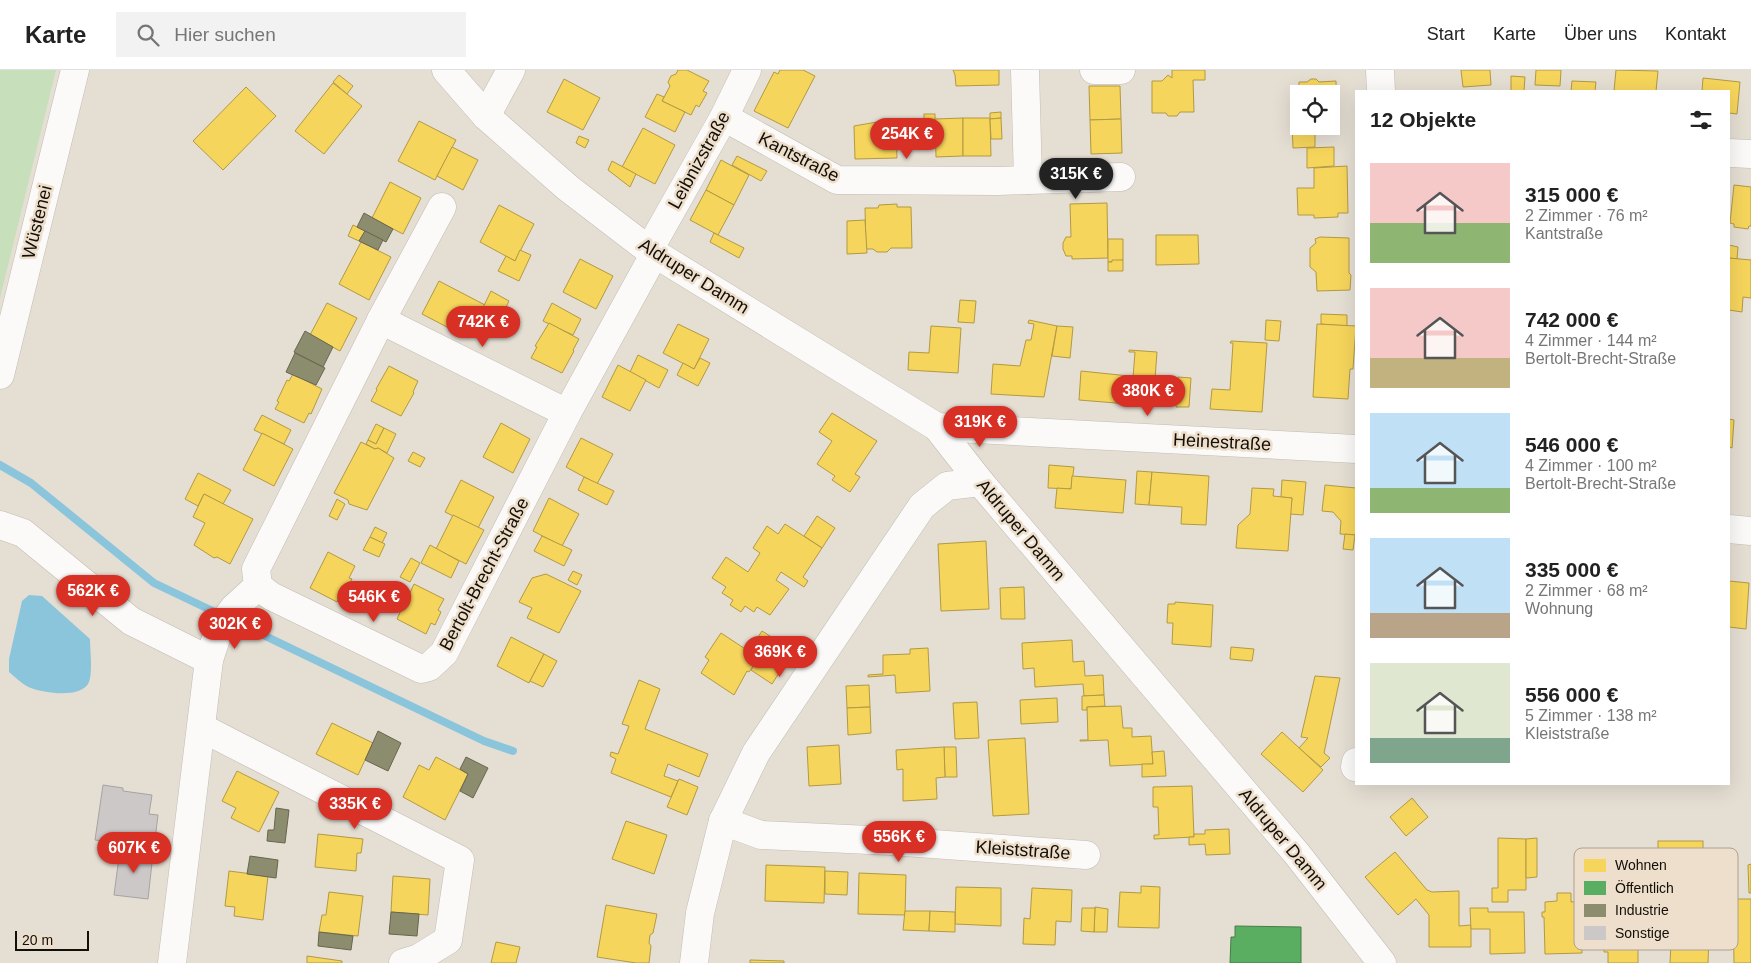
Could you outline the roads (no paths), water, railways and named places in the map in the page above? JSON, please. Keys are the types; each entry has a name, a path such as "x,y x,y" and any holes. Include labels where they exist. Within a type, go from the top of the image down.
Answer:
{"street":[{"name":"Wüstenei","path":"0,374 74,70"},
{"name":"Aldruper Damm","path":"446,70 486,116 568,188 652,251 937,427 980,482 1297,854 1382,963"},
{"path":"486,116 511,70"},
{"name":"Leibnizstraße","path":"652,251 747,70"},
{"path":"1025,70 1028,180"},
{"path":"1094,70 1121,70"},
{"path":"1380,70 1381,90"},
{"name":"Kantstraße","path":"724,117 837,180 999,182 1122,177"},
{"path":"1730,153 1751,154"},
{"path":"172,963 209,660 227,617 258,586 256,570 381,320 442,207"},
{"name":"Bertolt-Brecht-Straße","path":"258,586 271,596 420,669 429,667 444,653 652,251"},
{"path":"381,320 567,414"},
{"name":"Heinestraße","path":"937,427 1355,449"},
{"path":"694,963 700,913 723,822 756,753 922,506 946,486 980,482"},
{"path":"0,525 23,532 130,621 209,660"},
{"path":"1730,529 1751,531"},
{"path":"202,728 460,860 448,940 419,958 403,963"},
{"name":"Kleiststraße","path":"723,822 761,835 891,841 1086,855"}],"water":[{"path":"29,595 42,596 90,639 91,673 89,682 79,691 53,693 37,690 28,687 9,672 9,659 22,601"}],"waterway":[{"path":"0,465 31,483 154,583 221,615"},
{"path":"232,620 484,741 513,751"}]}
